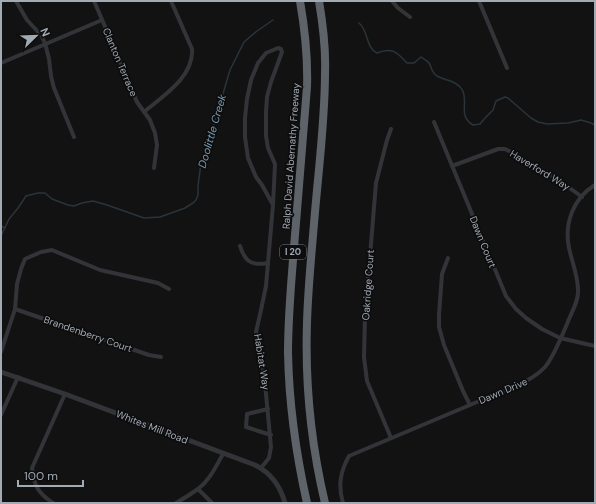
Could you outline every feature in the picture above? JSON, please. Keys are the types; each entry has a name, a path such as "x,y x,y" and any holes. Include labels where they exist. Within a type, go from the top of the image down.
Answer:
{"highway":[{"name":"Ralph David Abernathy Freeway","path":"300,1 306,49 307,87 290,297 288,353 294,429 307,503"},
{"name":"I 20","path":"319,1 324,34 326,73 310,277 307,350 311,417 317,464 325,503"}],"street":[{"path":"16,1 27,20 41,35 45,44 54,88 74,137"},
{"name":"Clanton Terrace","path":"94,1 137,102 150,120 155,133 157,145 154,168"},
{"path":"144,112 179,82 187,72 190,64 192,48 171,1"},
{"path":"392,1 398,8 410,17"},
{"path":"479,1 507,68"},
{"path":"1,63 102,20"},
{"name":"Habitat Way","path":"261,468 269,458 272,447 264,373 258,353 256,332 266,286 273,205 275,164 268,148 266,136 267,97 282,52 278,48 266,53 258,63 251,80 245,118 245,136 248,158 256,178 262,185 273,205"},
{"name":"Dawn Court","path":"434,122 506,296 516,309 542,329 560,338 595,346"},
{"name":"Oakridge Court","path":"391,129 376,184 365,317 364,357 367,381 391,438"},
{"name":"Haverford Way","path":"452,166 498,149 505,150 556,178 582,196"},
{"name":"Dawn Drive","path":"343,503 340,482 341,474 349,456 528,380 540,373 546,366 577,299 578,289 568,246 567,231 570,216 575,205 582,196 595,186"},
{"path":"240,246 242,254 246,259 255,264 268,263"},
{"path":"1,352 15,310 17,284 25,259 41,252 52,250 100,270 158,283 169,289"},
{"path":"448,258 442,274 439,327 444,345 470,405"},
{"name":"Brandenberry Court","path":"15,310 150,355 161,357"},
{"name":"Whites Mill Road","path":"1,372 65,394 255,465 261,468 275,481 280,488 285,503"},
{"path":"1,415 18,378"},
{"path":"53,503 41,493 36,486 33,480 32,468 65,394"},
{"path":"268,409 247,414 246,427 271,435"},
{"path":"176,503 198,489 208,480 223,454"},
{"path":"198,489 212,503"}],"waterway":[{"name":"Doolittle Creek","path":"1,236 9,219 26,196 38,193 45,193 52,199 74,206 93,201 144,218 160,217 185,208 193,203 198,195 201,163 207,148 230,70 244,42 273,20"},
{"name":"Doolittle Creek","path":"359,23 362,26 371,47 377,53 387,50 394,52 407,63 414,63 421,57 428,62 437,76 458,85 463,91 466,118 473,125 480,124 493,110 496,101 505,97 538,122 547,124 568,123 581,120 595,125"},
{"name":"Doolittle Creek","path":"1,226 5,228"}]}
